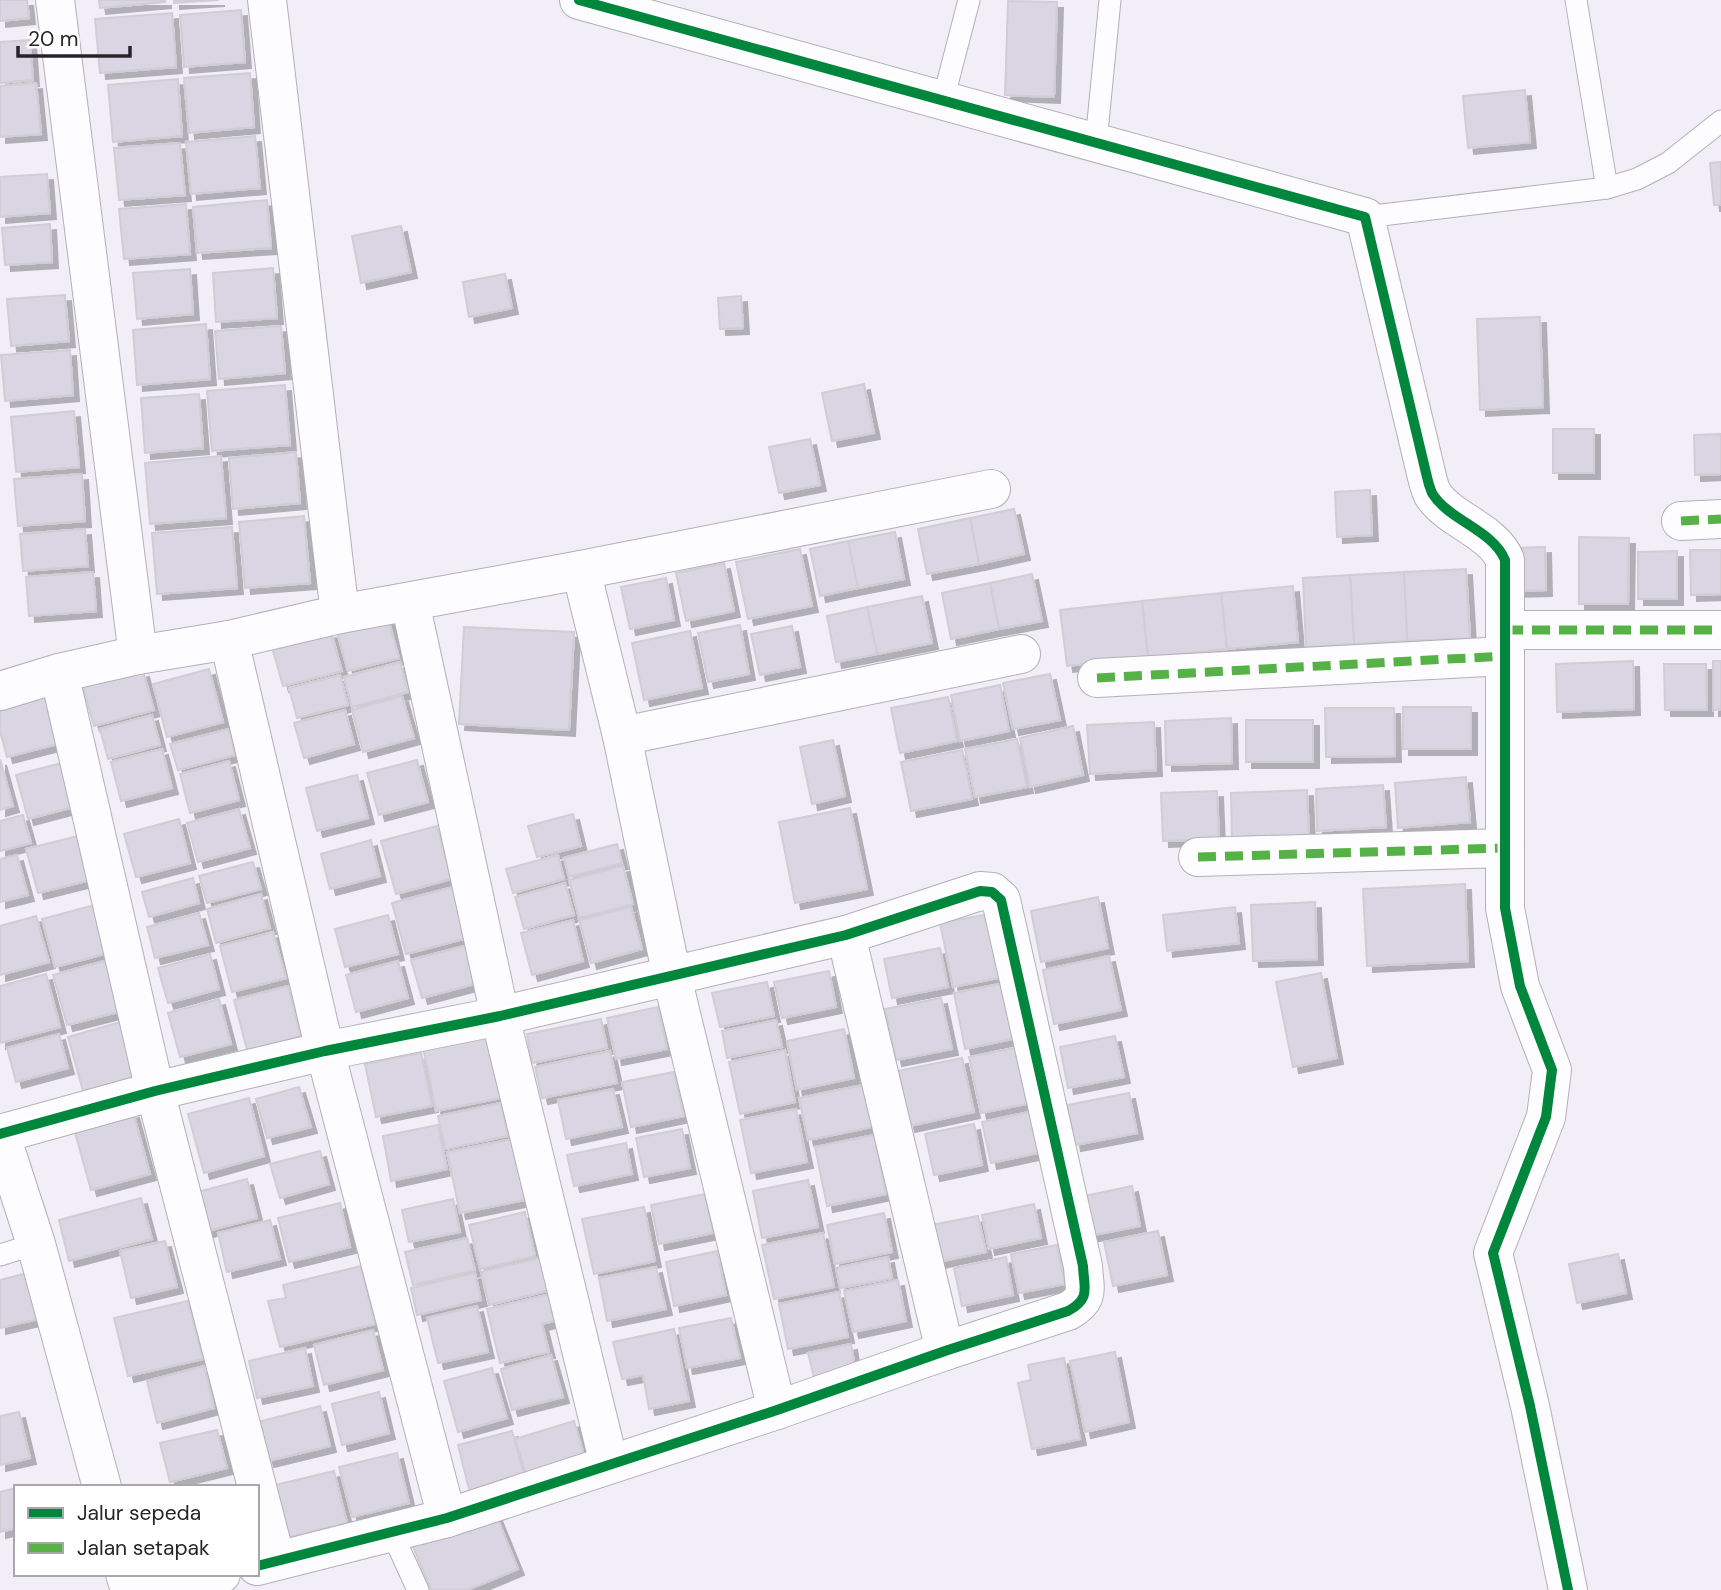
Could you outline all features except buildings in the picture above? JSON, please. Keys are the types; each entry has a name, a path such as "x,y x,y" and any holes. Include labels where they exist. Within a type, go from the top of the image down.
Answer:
{"street":[{"path":"55,0 138,655"},
{"path":"267,0 340,614"},
{"path":"579,0 1365,216 1432,493 1443,505 1497,546 1506,560 1505,908 1520,986 1552,1070 1546,1117 1493,1253 1530,1406 1568,1590"},
{"path":"0,691 59,673 138,655 229,640 340,614 581,570 991,489"},
{"path":"1681,521 1721,519"},
{"path":"581,570 622,736 673,977 777,1410"},
{"path":"410,602 500,1016 609,1464"},
{"path":"1097,677 1505,643 1721,630"},
{"path":"229,640 326,1051 447,1518"},
{"path":"622,736 1021,654"},
{"path":"59,673 155,1091 256,1485"},
{"path":"1198,857 1505,848"},
{"path":"101,1485 36,1244 0,1134 155,1091 326,1051 673,977 846,935 980,891 992,892 1001,900 1083,1266 1085,1293 1080,1304 1068,1311 777,1410 447,1518 267,1563 259,1502"},
{"path":"846,935 945,1351"},
{"path":"155,1590 213,1576"}],"lane":[{"path":"943,100 969,0"},
{"path":"1096,142 1110,0"},
{"path":"1576,0 1607,188"},
{"path":"1365,216 1607,188 1637,179 1668,163 1721,121"},
{"path":"0,1255 36,1244"},
{"path":"391,1531 418,1590"}],"marked path":[{"path":"1681,521 1721,519"},
{"path":"1505,630 1721,630"},
{"path":"1097,678 1505,656"},
{"path":"1198,857 1505,848"}],"cycle path":[{"path":"579,0 1365,217 1432,493 1448,511 1491,541 1505,560 1505,908 1520,986 1552,1070 1546,1117 1493,1253 1530,1406 1568,1590"},
{"path":"0,1134 155,1091 325,1051 500,1016 846,935 980,891 992,892 1001,900 1083,1266 1085,1287 1080,1302 1068,1311 447,1518 259,1565"}]}
